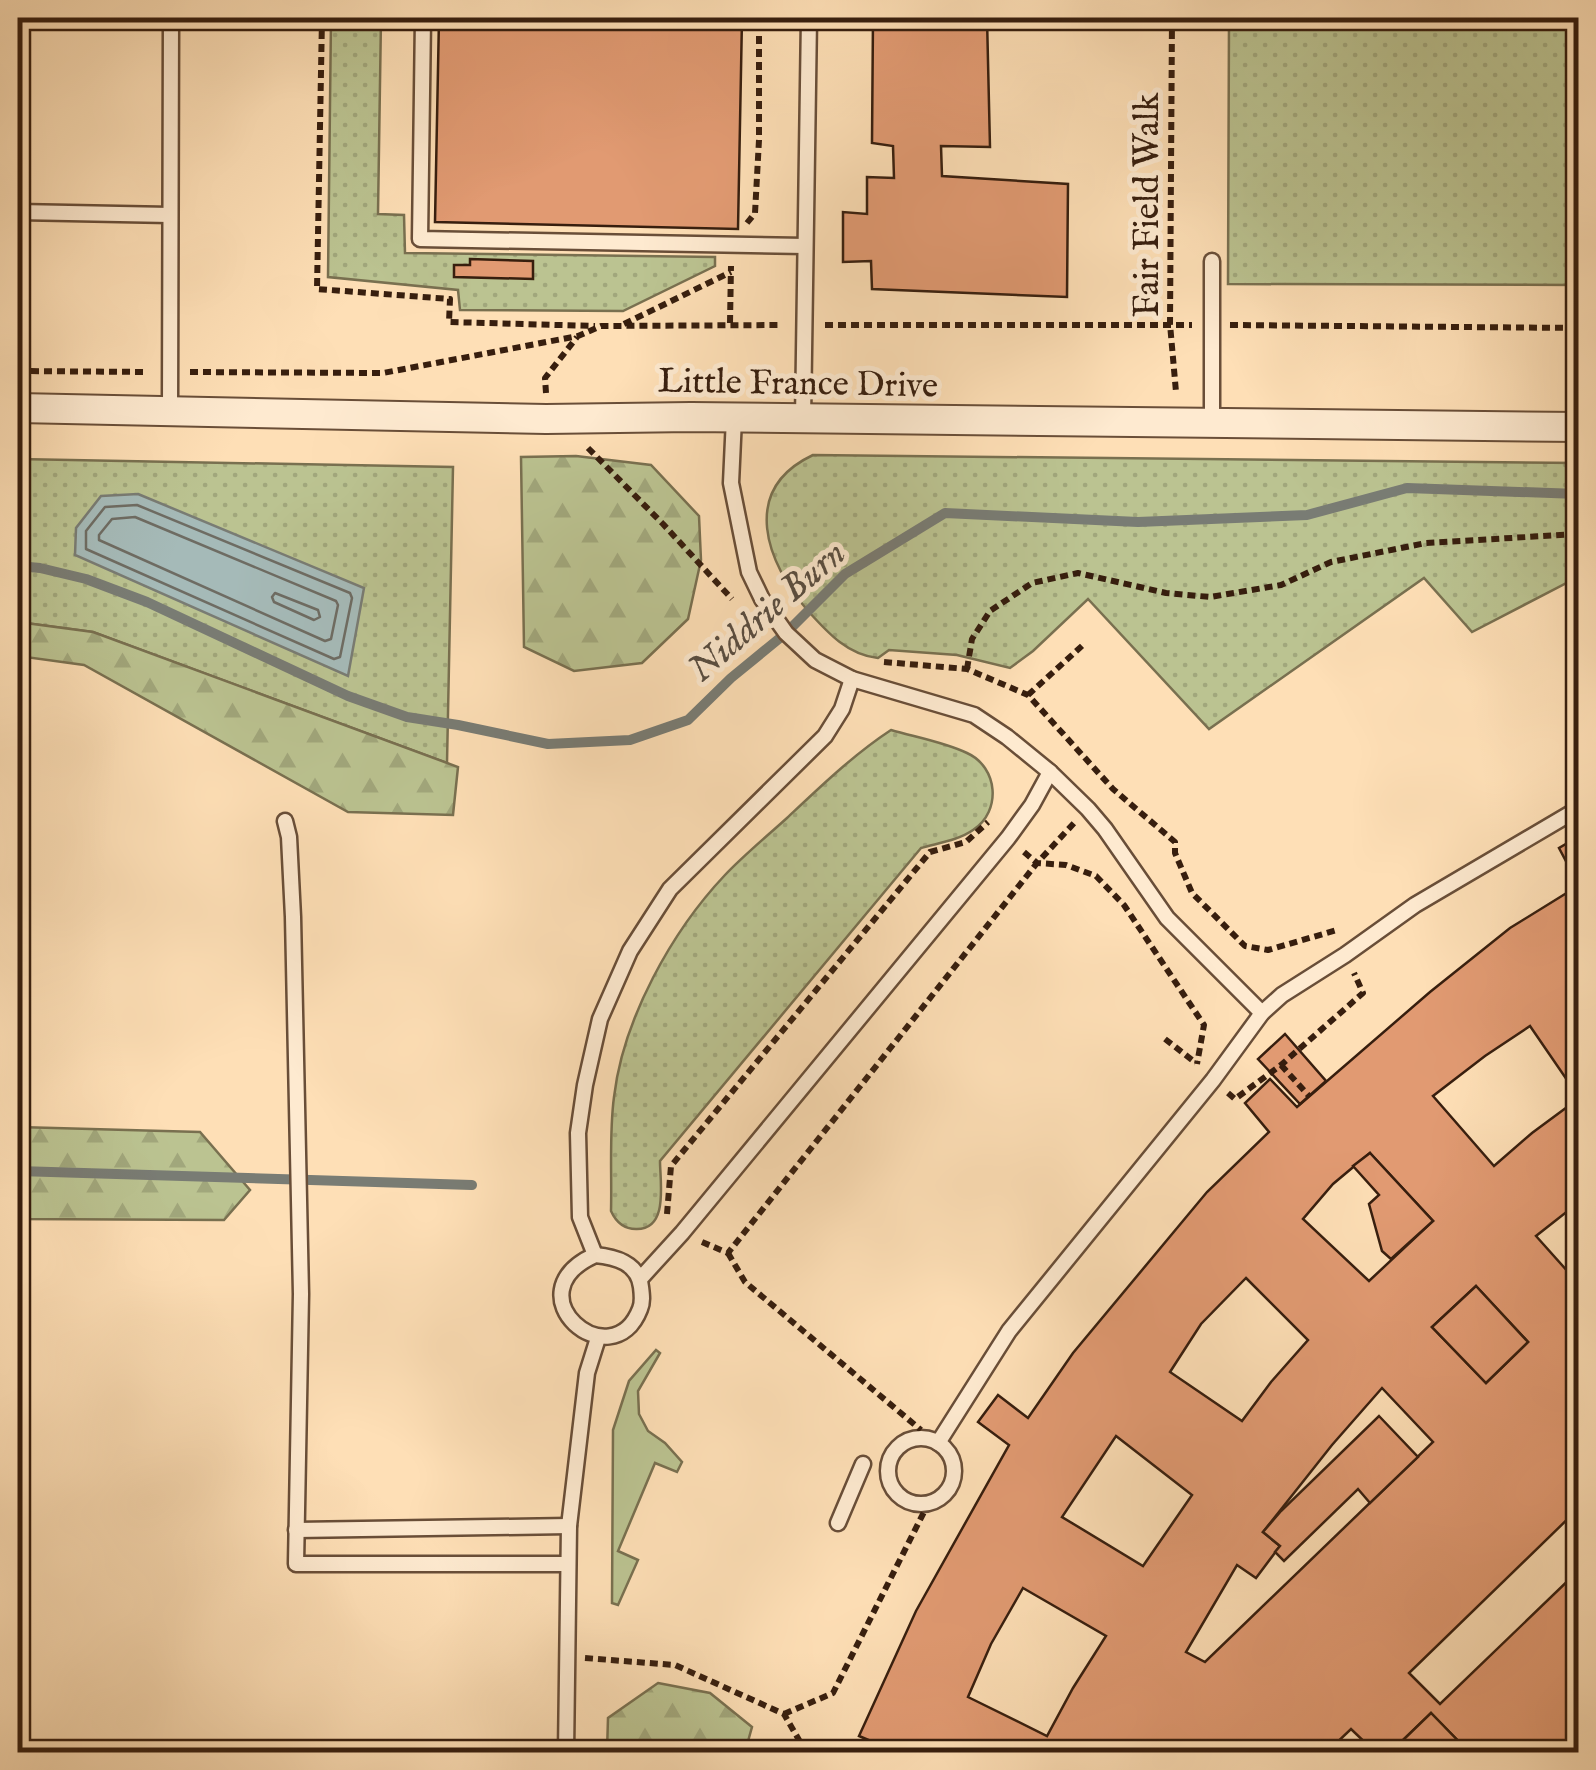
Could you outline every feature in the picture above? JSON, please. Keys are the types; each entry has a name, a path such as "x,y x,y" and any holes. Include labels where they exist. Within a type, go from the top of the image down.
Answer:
{"street":[{"name":"Little France Drive","path":"18,408 546,419 1578,427"}],"lane":[{"path":"170,411 171,18"},
{"path":"423,18 420,239 805,246"},
{"path":"803,419 809,18"},
{"path":"18,212 170,215"},
{"path":"1212,261 1212,424"},
{"path":"734,418 731,483 749,572 786,633 815,660 852,680 974,716 1050,772 1105,830 1168,918 1262,1012"},
{"path":"595,1255 580,1218 578,1134 600,1020 630,950 670,889 825,736 842,709 852,680"},
{"path":"640,1280 1008,838 1050,772"},
{"path":"938,1444 1008,1331 1213,1080 1262,1012 1415,904 1578,809"},
{"path":"286,822 293,917 302,1294 296,1564 568,1564"},
{"path":"595,1255 616,1257 632,1268 640,1280 642,1305 634,1322 619,1333 598,1338 582,1331 568,1317 562,1298 565,1279 577,1263 595,1255"},
{"path":"566,1752 569,1526 587,1372 598,1338"},
{"path":"922,1439 946,1451 954,1472 946,1492 928,1504 908,1502 888,1479 890,1459 903,1444 922,1439"},
{"path":"838,1523 863,1464"},
{"path":"296,1530 569,1526"}],"path":[{"path":"322,18 318,289 450,299 449,322 601,326"},
{"path":"759,140 760,18"},
{"name":"Fair Field Walk","path":"1172,18 1170,324 1176,392"},
{"path":"621,326 731,272"},
{"path":"546,419 545,378 578,336"},
{"path":"587,447 732,600"},
{"path":"967,669 972,638 990,611 1032,583 1078,573 1166,593 1210,596 1281,585 1331,562 1426,543 1578,534"},
{"path":"1028,695 1082,646"},
{"path":"852,680 884,662 967,669 1028,695 1112,789 1175,842 1174,852 1192,893 1245,946 1268,950 1349,924"},
{"path":"930,852 966,842 989,822 1036,863 1066,864 1096,876 1124,906 1204,1024 1196,1063"},
{"path":"1165,1039 1235,1099 1364,992 1334,931"},
{"path":"1280,1065 1309,1096"},
{"path":"728,1253 745,1282 938,1444"},
{"path":"784,1714 833,1692 928,1504"},
{"path":"568,1657 675,1665 784,1714 806,1752"}],"green space":[{"path":"331,18 381,18 378,214 404,215 405,253 715,257 715,266 623,311 460,310 458,290 328,277"},
{"path":"1229,18 1578,18 1578,285 1228,284"},
{"path":"813,455 1578,463 1578,577 1472,632 1424,578 1209,729 1088,599 1010,668 957,655 889,650 878,658 839,642 794,593 781,572 767,528 768,507 775,487 790,470"},
{"path":"576,456 651,465 699,516 701,560 688,619 642,663 574,671 524,647 521,457"},
{"path":"18,459 453,467 447,763 93,632 18,622"},
{"path":"18,622 93,632 458,767 453,815 348,812 84,665 18,656"},
{"path":"891,730 949,746 977,760 990,779 989,812 967,833 921,848 660,1161 660,1203 654,1222 636,1229 624,1226 611,1211 614,1097 628,1037 653,978 687,922 725,875 837,772"},
{"path":"18,1127 200,1132 250,1190 224,1220 18,1219"},
{"path":"656,1350 660,1353 638,1391 639,1414 648,1431 682,1462 677,1472 655,1463 618,1551 638,1560 618,1605 612,1603 613,1430 629,1381"},
{"path":"658,1683 710,1693 752,1727 745,1752 607,1752 608,1718"}],"water":[{"path":"138,494 364,588 348,676 75,555 76,528 101,496"}],"building":[{"path":"439,18 742,18 738,229 435,222"},
{"path":"873,18 987,18 990,147 941,146 942,176 1068,184 1067,297 872,289 871,261 843,262 843,212 867,214 867,177 894,178 893,146 872,143"},
{"path":"470,259 533,261 533,279 454,277 454,265 470,265"},
{"path":"1578,837 1578,884 1559,848"},
{"path":"1578,886 1578,1096 1530,1026 1433,1096 1494,1166 1578,1099 1578,1203 1536,1236 1578,1283 1578,1509 1409,1673 1440,1704 1578,1571 1578,1752 1469,1752 1431,1713 1391,1752 1375,1752 1351,1729 1327,1752 897,1752 859,1736 916,1611 1009,1445 978,1422 998,1395 1028,1418 1073,1353 1207,1192 1269,1132 1245,1103 1270,1079 1297,1107 1510,928","holes":["1370,1153 1433,1221 1369,1281 1303,1219 1333,1184","1246,1278 1308,1340 1242,1421 1170,1372 1201,1324","1476,1286 1528,1342 1486,1383 1432,1327","1382,1388 1433,1442 1205,1662 1186,1652 1237,1565 1256,1578 1280,1546 1263,1532","1116,1436 1192,1495 1143,1566 1062,1517","1023,1588 1106,1636 1047,1736 968,1697 991,1644"]},
{"path":"1285,1034 1326,1081 1300,1104 1258,1059"},
{"path":"1370,1153 1433,1221 1391,1259 1382,1251 1369,1204 1379,1195 1353,1166"},
{"path":"1476,1286 1528,1342 1486,1383 1432,1327"},
{"path":"1379,1416 1418,1457 1370,1503 1358,1489 1284,1561 1275,1552 1280,1546 1263,1532"},
{"path":"1431,1713 1469,1752 1391,1752 1402,1741"}],"waterway":[{"name":"Niddrie Burn","path":"18,566 86,579 147,602 348,696 407,717 548,744 630,740 688,720 786,633 845,574 945,513 1138,522 1307,515 1407,488 1578,494"},
{"path":"18,1171 472,1185"}]}
